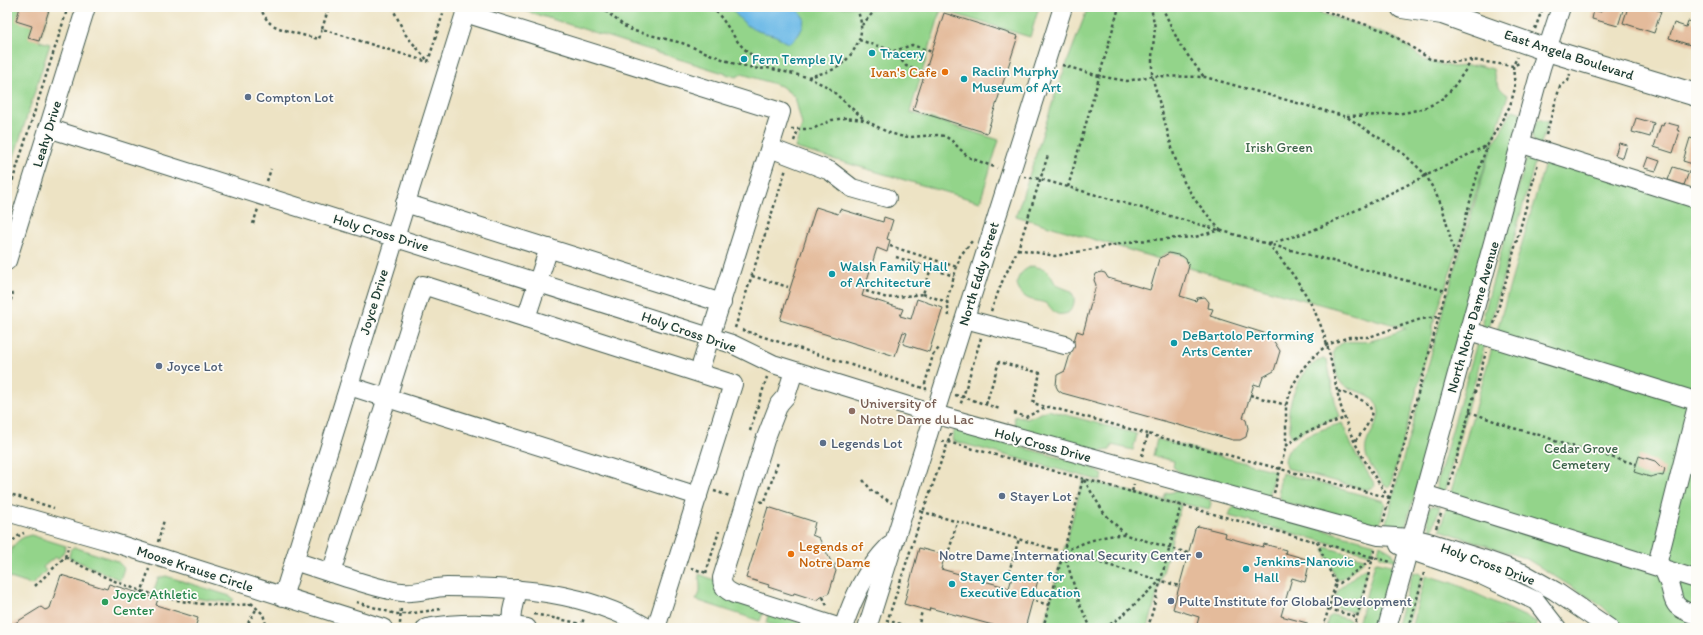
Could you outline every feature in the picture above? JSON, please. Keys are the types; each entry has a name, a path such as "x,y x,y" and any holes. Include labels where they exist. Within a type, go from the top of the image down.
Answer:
{"main road":[{"name":"East Angela Boulevard","path":"1402,7 1439,10 1547,50 1696,95"}],"street":[{"name":"Leahy Drive","path":"7,261 86,7"},
{"name":"North Eddy Street","path":"867,628 934,414 957,319 1062,7"},
{"name":"North Notre Dame Avenue","path":"1387,628 1406,551 1424,494 1547,50 1561,7"},
{"path":"466,10 782,112 700,372"},
{"name":"Joyce Drive","path":"283,597 466,10"},
{"name":"Holy Cross Drive","path":"48,128 538,282 712,333 755,356 790,369 934,414 1379,536 1406,551 1479,574 1501,583 1536,601 1551,624"},
{"path":"1522,144 1696,199"},
{"path":"770,148 830,171 852,188 887,198"},
{"path":"405,203 722,303"},
{"path":"526,318 548,248"},
{"path":"332,573 423,285 700,372 733,384 704,493 656,628"},
{"path":"957,319 1065,345"},
{"path":"1469,331 1696,401"},
{"path":"790,369 786,396 778,404 764,440 722,578 722,584 727,590 734,594 842,628 861,584 883,552 894,541"},
{"path":"348,386 704,493"},
{"path":"1696,410 1659,551 1658,561 1668,578 1672,600 1678,606 1696,615"},
{"path":"1424,494 1696,579"},
{"name":"Moose Krause Circle","path":"8,516 104,540 283,597 392,626"},
{"name":"Holy Cross Drive","path":"1406,551 1483,559 1523,574 1556,591 1609,628"},
{"path":"294,561 402,592 442,587 494,587 554,593 623,615 648,628"},
{"path":"517,589 512,611 523,622"},
{"path":"426,628 464,624 523,622"}],"path":[{"path":"7,198 68,7"},
{"path":"259,7 266,19 271,24 319,40 329,7"},
{"path":"392,7 405,34 428,62"},
{"path":"428,62 445,7"},
{"path":"601,7 624,26 634,31 682,43 736,64 759,69 768,68 807,77 828,88 843,99 865,120 887,132 900,136 911,137 937,135 945,136 968,157 979,163 1003,170"},
{"path":"711,7 719,14 738,42 748,53 768,68"},
{"path":"807,77 833,70 842,64 852,52 859,40 861,25 857,7"},
{"path":"866,7 877,7"},
{"path":"861,25 877,7"},
{"path":"993,7 1001,9 1013,7"},
{"path":"1068,187 1118,7"},
{"path":"1151,7 1155,28 1152,76 1174,155 1184,182 1195,200 1220,230"},
{"path":"1162,7 1180,45 1205,77"},
{"path":"1313,7 1388,32 1430,59 1451,62 1472,60 1513,66 1521,62"},
{"path":"1536,27 1542,7"},
{"path":"322,29 428,62"},
{"path":"859,40 894,51 912,46 932,52"},
{"path":"894,51 906,66 925,72"},
{"path":"1354,628 1478,172 1487,146 1510,106 1515,88 1513,66 1517,57"},
{"path":"1347,116 1409,112 1426,106 1445,96 1472,60"},
{"path":"1062,65 1099,76 1127,80 1152,76 1205,77 1347,116 1404,154 1426,175 1442,206 1455,257"},
{"path":"1435,532 1560,86 1568,81 1571,72"},
{"path":"1002,86 1010,88 1013,86 1018,88"},
{"path":"1010,88 1012,92 1016,93"},
{"path":"784,128 798,130 812,129 832,120 845,118 865,120"},
{"path":"712,333 728,333 735,328 798,130"},
{"path":"1268,244 1311,231 1487,146"},
{"path":"1048,155 1018,249 1055,256 1136,241 1194,237 1220,230"},
{"path":"265,187 271,169"},
{"path":"1018,175 1040,179 1268,244 1446,291"},
{"path":"253,224 259,205"},
{"path":"947,302 960,256 971,243 974,235"},
{"path":"1268,244 1290,269 1300,284 1320,323 1327,345 1344,418 1354,442 1371,473 1390,498"},
{"path":"890,246 957,268"},
{"path":"896,256 954,276"},
{"path":"923,294 931,268"},
{"path":"752,276 788,287"},
{"path":"866,290 887,298 923,294 947,302 957,319"},
{"path":"7,312 13,293"},
{"path":"1272,507 1279,469 1286,446 1286,405 1293,385 1303,368 1327,345 1349,338 1369,337 1421,319 1438,317"},
{"path":"735,328 926,389 925,384 933,355 940,346"},
{"path":"986,404 999,362 1040,373 1033,402 1047,407 1390,498"},
{"path":"1338,391 1363,400 1368,405 1371,412 1372,418 1370,424 1354,442"},
{"path":"1250,395 1286,405"},
{"path":"1014,413 1026,416 1047,407"},
{"path":"1469,412 1486,417 1504,425 1546,436 1557,442 1636,464"},
{"path":"1286,446 1304,433 1344,418"},
{"path":"914,628 887,621 952,430"},
{"path":"1132,492 1148,434"},
{"path":"948,442 1374,557 1406,551"},
{"path":"1084,479 1104,513 1126,535"},
{"path":"1043,628 1084,479"},
{"path":"704,493 730,496"},
{"path":"1148,628 1181,505"},
{"path":"923,512 1179,586"},
{"path":"157,544 164,520"},
{"path":"946,562 957,522"},
{"path":"1064,552 1091,540 1116,535 1126,535 1188,553"},
{"path":"1008,578 1018,539"},
{"path":"1317,542 1336,582"},
{"path":"1064,552 1080,605 1091,628"},
{"path":"36,586 65,557 90,571 165,597 201,603 234,606 252,604 263,614 267,628"},
{"path":"1336,582 1340,583 1374,557"},
{"path":"835,564 839,563 854,568"},
{"path":"141,594 150,566"},
{"path":"684,566 706,573"},
{"path":"1408,628 1424,572 1431,574"},
{"path":"1105,628 1122,616 1160,581"},
{"path":"1323,628 1336,582"},
{"path":"823,598 831,612"},
{"path":"392,626 401,600"},
{"path":"1035,601 1049,605"},
{"path":"245,628 257,608"},
{"path":"1328,609 1357,616"},
{"path":"918,628 922,611"},
{"path":"581,626 586,612"},
{"path":"523,622 592,628"}],"green space":[{"path":"7,7 50,7 39,41 50,44 7,179"},
{"path":"513,7 1039,7 1030,37 941,10 910,112 999,140 980,202 795,148 802,125 795,97 781,86 742,74 736,77"},
{"name":"Irish Green","path":"1088,7 1302,7 1397,39 1426,61 1453,67 1477,65 1493,69 1498,84 1508,95 1432,328 1433,332 1391,484 1388,487 1385,486 1374,470 1366,454 1367,441 1378,418 1379,412 1377,405 1370,396 1348,388 1339,380 1333,353 1339,344 1370,341 1406,328 1189,268 1186,260 1177,254 1165,254 1159,259 1016,216 1056,92"},
{"path":"1513,110 1522,113 1406,525 1402,529 1384,530 1448,292 1491,148"},
{"path":"1538,119 1548,122 1540,147 1532,137"},
{"name":"Cedar Grove Cemetery","path":"1549,149 1696,195 1696,628 1624,628 1602,606 1527,559 1440,530"},
{"path":"1537,155 1488,332 1485,330 1482,321 1526,160 1529,156"},
{"path":"1033,266 1045,269 1050,274 1056,285 1071,291 1074,297 1074,302 1068,313 1056,313 1045,303 1029,299 1022,294 1017,284 1018,280 1020,275 1027,268"},
{"path":"1485,344 1443,497 1437,490 1437,483 1476,346"},
{"path":"1323,359 1327,360 1335,401 1340,417 1309,428 1292,438 1290,434 1289,412 1294,391 1306,371 1311,366"},
{"path":"1048,410 1137,434 1133,450 1112,445 1110,450 1096,452 1018,429 1015,426 1014,416 1027,419"},
{"path":"1342,423 1354,451 1375,486 1367,490 1286,468 1285,458 1295,443 1314,432"},
{"path":"955,429 1090,466 1103,475 1101,481 953,441 952,439"},
{"path":"1157,439 1275,471 1268,496 1265,498 1182,474 1173,467 1174,461 1153,456"},
{"path":"1282,473 1384,501 1385,503 1379,528 1282,502 1279,495 1279,488"},
{"path":"1083,479 1181,505 1148,628 1043,628"},
{"path":"1181,491 1209,499 1211,503 1209,510 1164,499 1166,493"},
{"path":"1235,506 1375,544 1370,554 1229,516 1231,510"},
{"path":"1431,506 1440,506 1432,532 1427,519"},
{"path":"31,535 66,546 58,559 55,557 43,567 46,571 32,585 7,577 9,557 14,545 24,537"},
{"path":"1380,545 1391,551 1397,561 1380,556 1378,551"},
{"path":"74,547 117,561 124,568 120,580 70,558 69,556 71,549"},
{"path":"1325,547 1364,558 1365,560 1342,579 1337,580 1324,550"},
{"path":"1377,562 1396,566 1380,628 1357,628 1375,563"},
{"path":"1364,568 1367,569 1356,610 1352,612 1335,607 1333,603 1339,589"},
{"path":"1413,572 1421,574 1422,576 1407,628 1396,628"},
{"path":"699,574 717,581 764,610 760,621 696,600 700,591"},
{"path":"166,576 230,596 233,598 233,601 208,600 154,591 158,578"},
{"path":"1428,576 1453,583 1537,622 1535,628 1411,628 1425,577"},
{"path":"769,611 818,628 783,628 766,623"},
{"path":"1333,615 1350,620 1352,624 1351,628 1326,628 1328,618"}],"water":[{"path":"730,7 791,8 798,10 804,18 803,26 798,36 789,43 783,41 777,36 753,29 740,19"}],"building":[{"path":"20,7 50,7 39,41 28,38 32,26 16,21"},
{"path":"1603,7 1624,7 1618,26 1592,19 1594,10 1601,12"},
{"path":"1628,7 1647,7 1661,11 1654,33 1623,23"},
{"name":"Raclin Murphy Museum of Art","path":"944,13 1018,36 987,133 913,110"},
{"path":"1688,21 1696,23 1696,47 1669,38 1674,23 1686,27"},
{"path":"1636,118 1654,123 1650,137 1632,132"},
{"path":"1664,122 1679,126 1677,130 1680,131 1673,153 1654,147 1661,125 1663,126"},
{"path":"1690,138 1696,140 1696,165 1683,161"},
{"path":"1619,143 1627,145 1623,158 1615,155"},
{"path":"1648,157 1660,161 1656,171 1644,168"},
{"path":"1673,167 1689,172 1684,185 1668,180"},
{"name":"Walsh Family Hall of Architecture","path":"816,207 838,214 840,209 883,222 884,217 893,220 887,239 890,240 887,252 877,248 862,296 903,309 900,316 911,319 917,299 943,308 929,352 903,344 907,333 903,332 895,356 780,320"},
{"name":"DeBartolo Performing Arts Center","path":"1169,253 1182,256 1186,259 1189,266 1180,296 1196,301 1197,298 1205,297 1209,302 1208,308 1213,309 1210,316 1270,335 1280,351 1274,371 1263,377 1260,386 1254,384 1243,418 1246,420 1248,428 1246,437 1240,440 1233,440 1062,393 1056,386 1057,375 1065,371 1077,331 1083,333 1096,285 1094,280 1096,274 1101,272 1105,273 1108,278 1150,290 1159,259"},
{"path":"1639,456 1655,461 1661,467 1665,468 1663,476 1658,475 1650,477 1634,472"},
{"name":"Legends of Notre Dame","path":"768,507 815,522 812,535 819,538 836,571 829,593 816,600 794,593 793,595 768,587 769,585 746,578"},
{"name":"Jenkins-Nanovic Hall","path":"1198,526 1226,533 1225,537 1263,547 1264,544 1286,550 1285,553 1310,560 1305,582 1292,578 1281,616 1307,623 1306,628 1196,628 1199,617 1173,609 1195,529"},
{"name":"Stayer Center for Executive Education","path":"919,548 945,555 941,569 1009,588 1013,574 1038,580 1025,628 999,628 1000,627 930,608 929,611 904,604"},
{"name":"Joyce Athletic Center","path":"61,575 107,589 109,584 158,599 156,605 198,618 195,628 7,628 41,607 45,610 50,608"}],"place":[{"name":"Tracery","path":"872,53"},
{"name":"Fern Temple IV","path":"744,59"},
{"name":"Ivan's Cafe","path":"945,72"},
{"name":"Raclin Murphy Museum of Art","path":"964,79"},
{"name":"Compton Lot","path":"248,97"},
{"name":"Walsh Family Hall of Architecture","path":"832,274"},
{"name":"DeBartolo Performing Arts Center","path":"1174,343"},
{"name":"Joyce Lot","path":"159,366"},
{"name":"University of Notre Dame du Lac","path":"852,411"},
{"name":"Legends Lot","path":"823,443"},
{"name":"Stayer Lot","path":"1002,496"},
{"name":"Legends of Notre Dame","path":"791,554"},
{"name":"Notre Dame International Security Center","path":"1199,555"},
{"name":"Jenkins-Nanovic Hall","path":"1246,569"},
{"name":"Stayer Center for Executive Education","path":"952,584"},
{"name":"Pulte Institute for Global Development","path":"1171,601"},
{"name":"Joyce Athletic Center","path":"105,602"}]}
